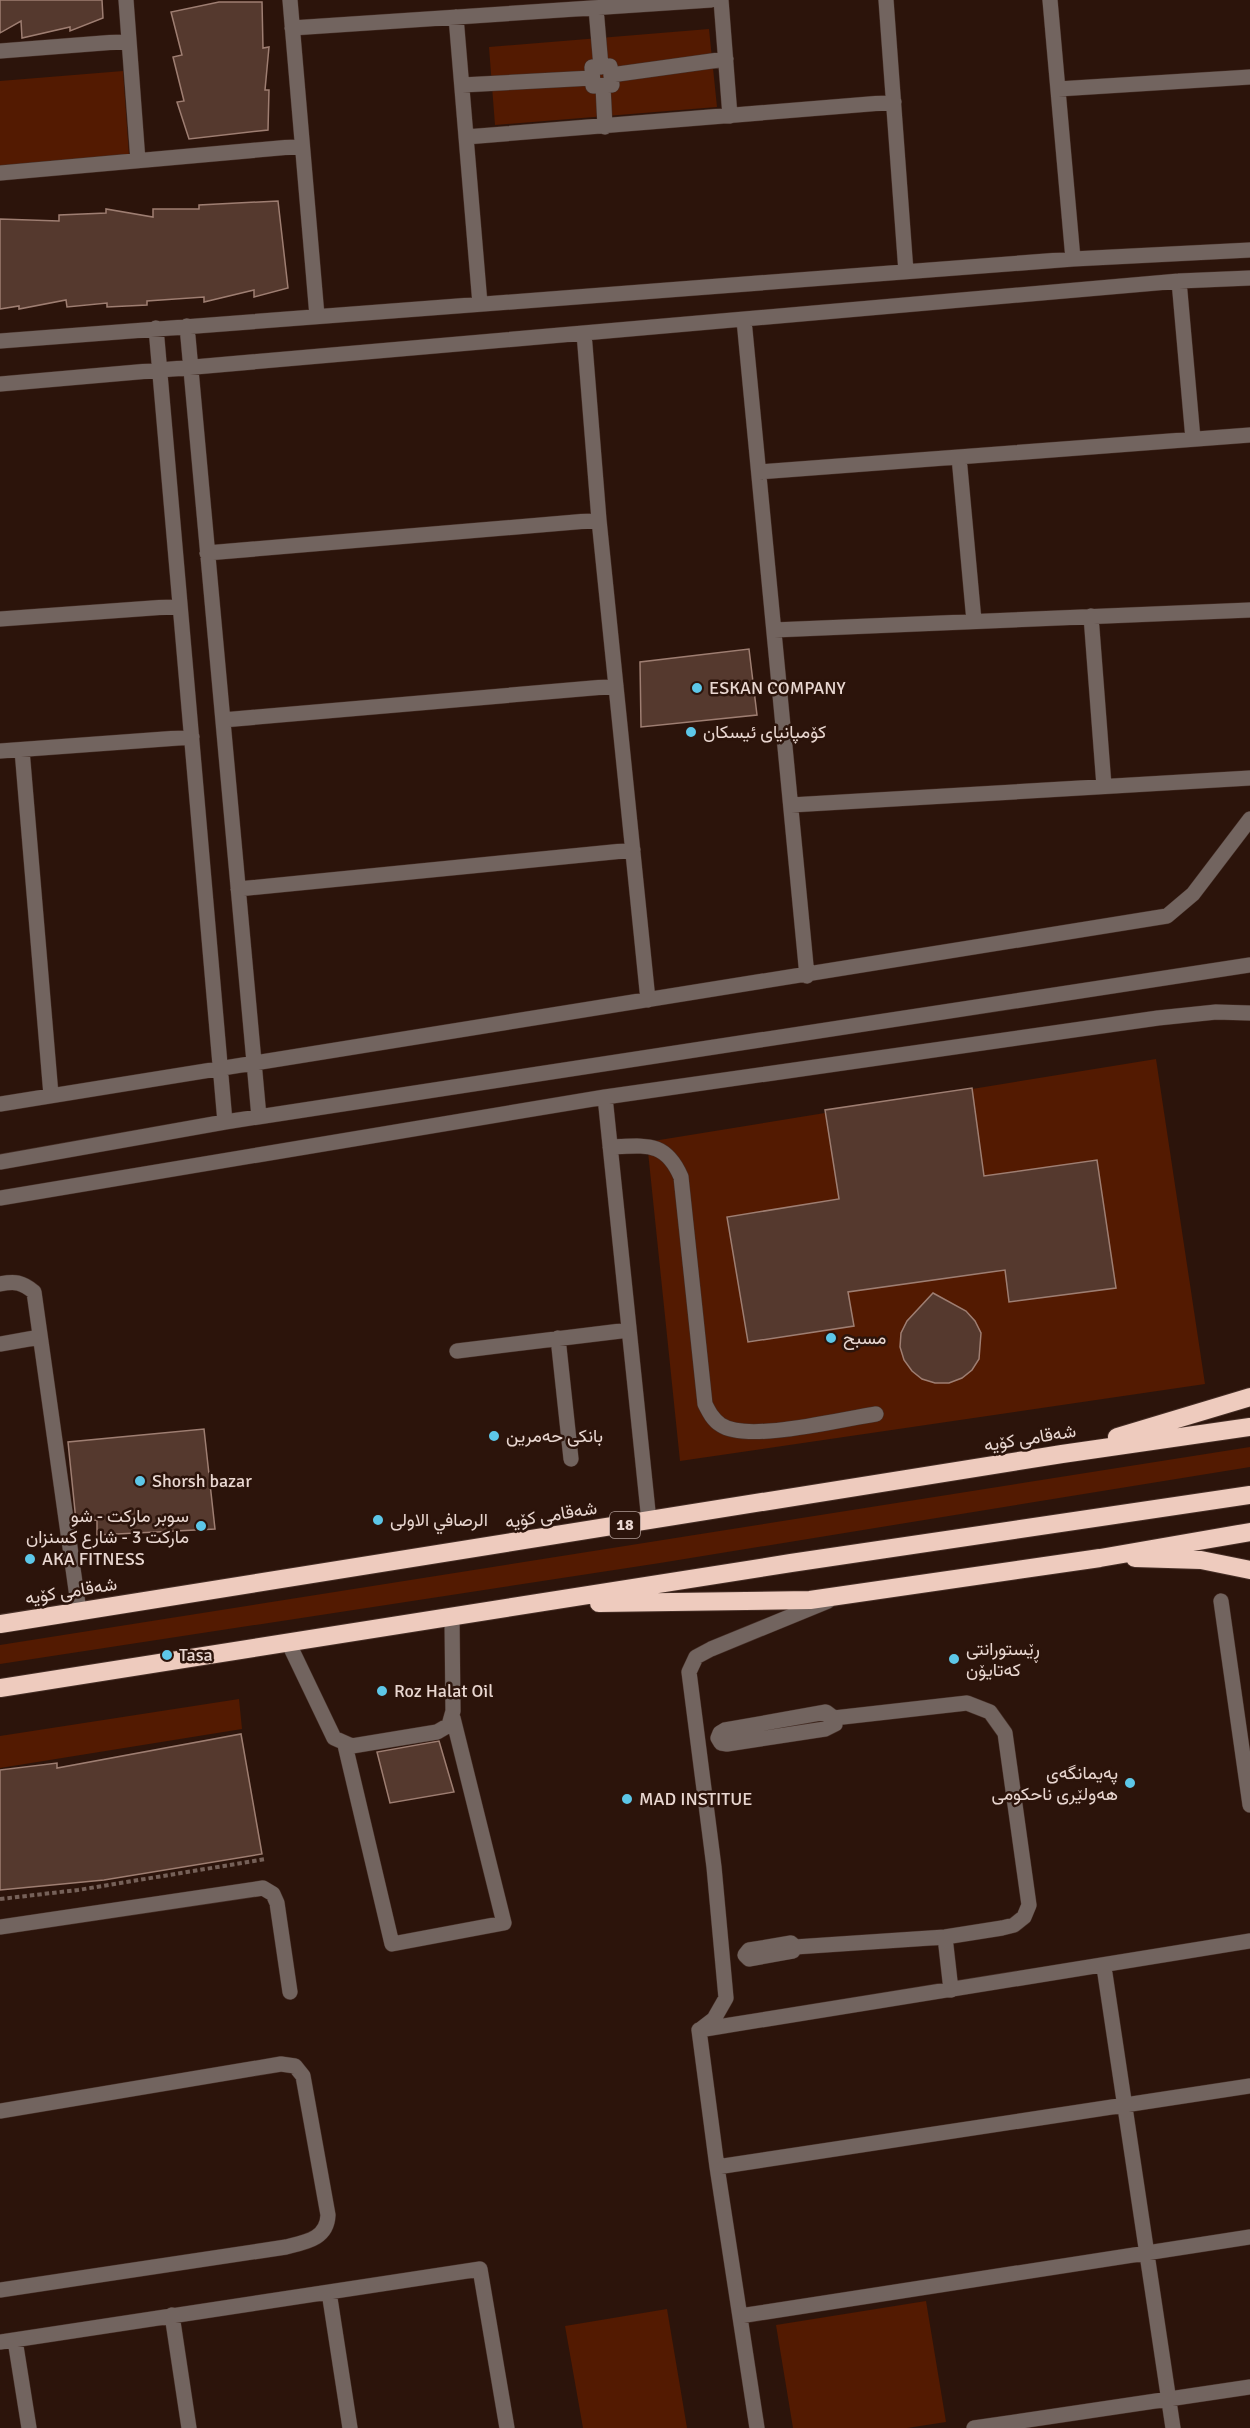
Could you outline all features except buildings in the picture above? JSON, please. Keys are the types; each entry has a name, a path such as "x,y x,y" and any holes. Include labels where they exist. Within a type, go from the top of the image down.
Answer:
{"highway":[{"path":"1062,1454 1250,1396"},
{"name":"شەقامی کۆیە","path":"0,1624 1062,1454 1250,1427"},
{"path":"0,1688 1250,1495"},
{"path":"543,1604 781,1601 839,1596 1100,1558 1250,1532"},
{"path":"1100,1558 1201,1560 1250,1570"}],"street":[{"path":"126,0 138,161"},
{"path":"290,0 317,316"},
{"path":"292,28 711,0"},
{"path":"721,0 730,116"},
{"path":"886,0 906,272"},
{"path":"1050,0 1073,259"},
{"path":"596,8 605,127"},
{"path":"456,17 480,304"},
{"path":"0,51 129,41"},
{"path":"462,85 602,77 726,59"},
{"path":"1058,89 1250,77"},
{"path":"466,137 894,102"},
{"path":"0,173 302,146"},
{"path":"0,341 1073,259 1250,250"},
{"path":"0,384 1179,281 1250,278"},
{"path":"1179,281 1193,439"},
{"path":"744,320 807,976"},
{"path":"187,326 259,1117"},
{"path":"156,328 225,1122"},
{"path":"584,333 599,520 648,1000"},
{"path":"759,472 1250,435"},
{"path":"959,457 974,621"},
{"path":"207,553 599,520"},
{"path":"0,619 180,606"},
{"path":"774,630 1250,610"},
{"path":"1091,616 1104,786"},
{"path":"223,720 616,686"},
{"path":"0,752 192,737"},
{"path":"22,750 51,1095"},
{"path":"791,805 1250,778"},
{"path":"0,1104 220,1067 807,976 1167,916 1192,894 1250,819"},
{"path":"238,889 633,850"},
{"path":"0,1162 225,1122 1250,966"},
{"path":"0,1198 605,1097 1158,1018 1216,1012 1250,1013"},
{"path":"605,1097 649,1521"},
{"path":"610,1147 653,1146 662,1149 676,1166 681,1177 705,1404 713,1418 722,1426 748,1432 769,1432 876,1414"},
{"path":"0,1284 14,1281 24,1284 34,1292 79,1611"},
{"path":"457,1351 629,1330"},
{"path":"0,1344 40,1337"},
{"path":"558,1338 571,1459"},
{"path":"699,2030 714,2019 726,1998 714,1867 689,1672 696,1657 711,1649 769,1627 839,1596"},
{"path":"1221,1601 1250,1805"},
{"path":"345,1745 392,1944 504,1923 453,1718 452,1618"},
{"path":"290,1644 334,1738 345,1745 437,1732 449,1725 453,1718"},
{"path":"795,1947 945,1937 1014,1925 1024,1917 1029,1905 1005,1733 990,1712 966,1703 834,1718 823,1713 725,1730 718,1738 722,1743 727,1744 825,1729 833,1727 834,1718"},
{"path":"0,1927 263,1888 273,1894 277,1904 290,1992"},
{"path":"945,1937 951,1990"},
{"path":"699,2030 1104,1967 1250,1941"},
{"path":"1104,1967 1173,2428"},
{"path":"699,2030 717,2168 758,2428"},
{"path":"0,2111 281,2064 295,2066 303,2076 328,2215 327,2227 318,2236 286,2247 0,2290"},
{"path":"717,2168 1250,2086"},
{"path":"740,2316 1250,2237"},
{"path":"29,2428 8,2341 480,2269 507,2428"},
{"path":"329,2292 350,2428"},
{"path":"172,2315 189,2428"},
{"path":"974,2428 1250,2386"}],"path":[{"path":"0,1899 78,1890 266,1859"}],"shaded area":[{"path":"709,29 717,107 495,125 489,47"},
{"path":"123,71 129,155 0,166 0,81"},
{"path":"1156,1059 1205,1384 680,1461 647,1142"},
{"path":"1250,1447 1250,1467 660,1563 0,1664 0,1645"},
{"path":"239,1699 242,1729 0,1768 0,1736"},
{"path":"926,2301 946,2422 907,2428 793,2428 776,2325"},
{"path":"667,2309 687,2428 583,2428 565,2326"}],"place":[{"name":"ESKAN COMPANY","path":"697,688"},
{"name":"کۆمپانیای ئیسکان","path":"691,732"},
{"name":"مسبح","path":"831,1338"},
{"name":"بانكی حه‌مرین","path":"494,1436"},
{"name":"Shorsh bazar","path":"140,1481"},
{"name":"الرصافي الاولى","path":"378,1520"},
{"name":"سوبر ماركت - شو ماركت 3 - شارع كسنزان","path":"201,1526"},
{"name":"AKA FITNESS","path":"30,1559"},
{"name":"Tasa","path":"167,1655"},
{"name":"ڕێستورانتی کەتایۆن","path":"954,1659"},
{"name":"Roz Halat Oil","path":"382,1691"},
{"name":"پەیمانگەی هەولێری ناحکومی","path":"1130,1783"},
{"name":"MAD INSTITUE","path":"627,1799"}]}
